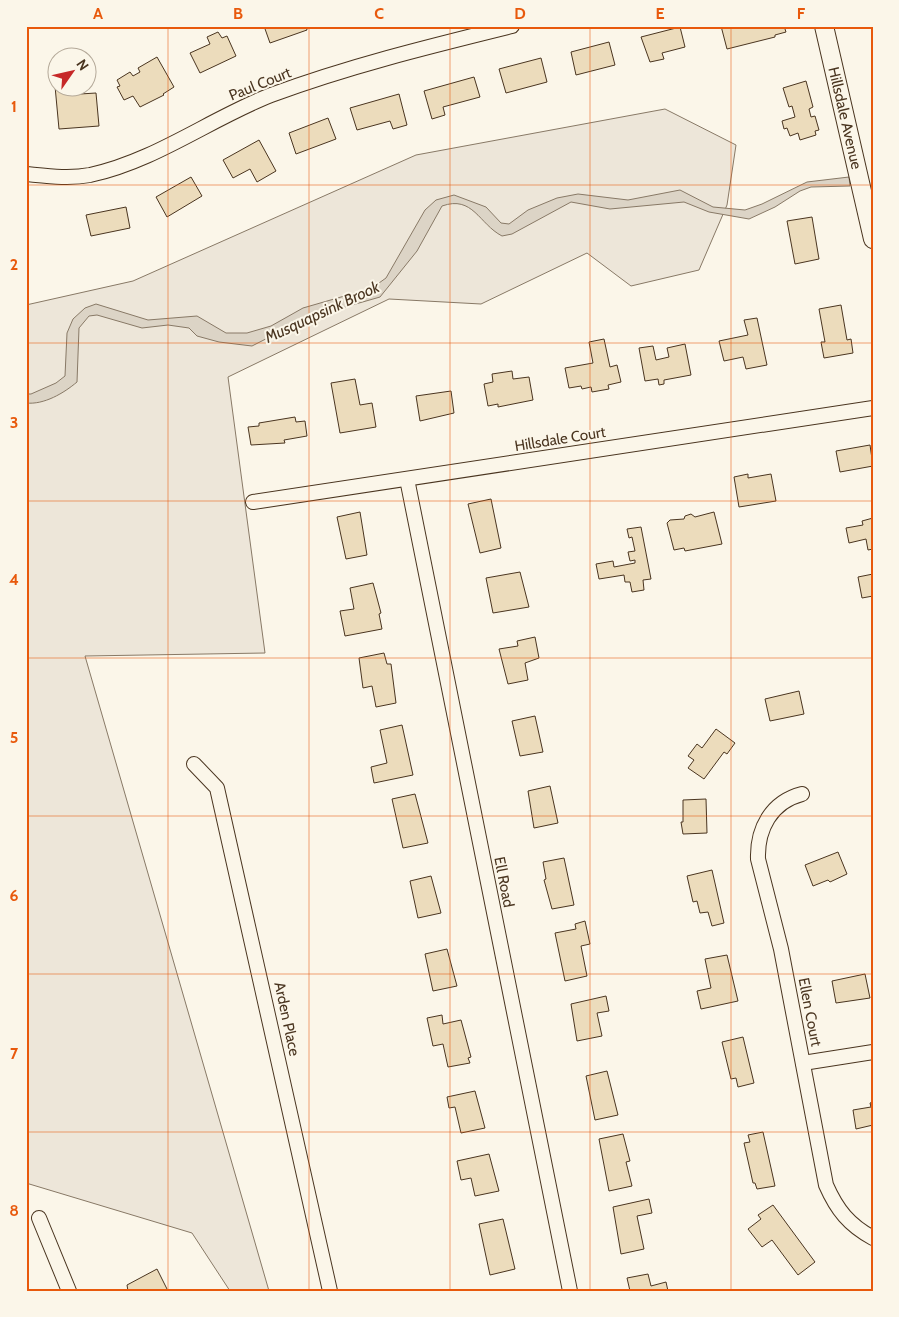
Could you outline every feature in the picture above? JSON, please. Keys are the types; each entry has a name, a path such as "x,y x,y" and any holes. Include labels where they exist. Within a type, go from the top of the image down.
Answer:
{"street":[{"name":"Paul Court","path":"26,174 63,178 90,175 118,167 141,158 224,116 270,96 317,79 512,26"},
{"name":"Hillsdale Avenue","path":"824,26 873,239"},
{"name":"Hillsdale Court","path":"253,502 873,408"},
{"name":"Ell Road","path":"407,479 570,1291"},
{"name":"Arden Place","path":"194,764 217,788 330,1291"},
{"name":"Ellen Court","path":"802,794 783,802 771,813 762,827 758,844 758,859 781,949 826,1185 834,1204 846,1219 873,1238"},
{"path":"803,1063 873,1052"},
{"path":"39,1218 69,1291"}],"shaded area":[{"path":"665,109 736,145 727,205 699,270 631,286 587,253 481,304 389,299 228,377 265,653 85,656 269,1291 230,1291 192,1233 26,1183 26,305 133,281 416,155"}],"water":[{"name":"Musquapsink Brook","path":"849,177 850,186 811,187 749,219 709,212 684,202 610,209 571,202 512,234 502,236 494,231 469,207 461,204 442,206 417,251 380,297 307,318 252,346 219,342 197,336 189,328 168,325 142,328 97,315 89,316 79,328 77,382 47,400 26,403 26,394 31,394 56,383 65,376 67,333 73,319 85,308 96,304 148,320 197,316 226,333 247,333 271,326 303,308 372,288 386,278 425,210 436,200 454,195 486,207 501,223 509,224 528,210 557,198 578,194 628,200 680,190 713,207 745,210 762,204 807,182"}],"building":[{"path":"264,26 306,26 307,30 270,43"},
{"path":"721,26 784,26 786,32 775,35 775,37 727,49"},
{"path":"680,27 685,47 662,53 664,59 650,62 641,37"},
{"path":"218,32 222,38 227,36 236,56 200,73 190,53 210,44 207,37"},
{"path":"609,42 615,65 576,75 571,52"},
{"path":"157,57 174,87 164,95 140,107 133,96 124,100 117,87 120,86 117,80 130,72 133,76 140,72 138,68"},
{"path":"541,58 547,82 506,93 499,69"},
{"path":"474,77 480,97 443,107 445,115 432,119 424,91"},
{"path":"806,81 813,107 809,109 811,117 815,116 819,130 815,131 816,135 800,140 798,133 790,136 787,128 784,129 782,121 795,117 792,106 789,107 783,88"},
{"path":"399,94 407,125 393,129 390,121 357,130 350,108"},
{"path":"56,98 96,98 99,126 59,129"},
{"path":"328,118 336,139 296,154 289,133"},
{"path":"259,140 276,171 257,182 250,169 233,178 223,160"},
{"path":"191,177 202,196 167,217 156,197"},
{"path":"126,207 130,228 91,236 86,215"},
{"path":"812,217 819,259 795,264 787,221"},
{"path":"841,305 847,340 851,339 853,353 824,358 821,342 825,342 819,309"},
{"path":"757,318 767,365 746,369 743,357 724,361 719,341 748,335 744,320"},
{"path":"604,339 610,367 617,365 621,382 608,385 609,389 592,392 591,387 582,389 581,386 569,388 565,368 593,363 589,342"},
{"path":"685,344 691,375 664,380 664,384 659,385 658,379 645,381 639,348 653,346 656,360 669,357 667,348"},
{"path":"512,371 513,379 529,377 533,400 498,407 498,404 488,406 484,384 493,382 492,374"},
{"path":"355,379 360,405 372,403 376,427 340,433 331,383"},
{"path":"451,391 454,413 420,421 416,396"},
{"path":"295,417 296,422 305,421 307,436 284,440 285,443 251,445 248,427 259,426 259,423"},
{"path":"870,445 873,466 840,472 836,451"},
{"path":"748,474 748,478 771,474 776,501 739,507 734,477"},
{"path":"491,499 501,548 480,553 468,504"},
{"path":"360,512 367,555 346,559 337,517"},
{"path":"714,512 722,544 685,551 684,548 674,550 667,523 670,520 684,519 685,516 691,514 695,517"},
{"path":"873,518 873,549 868,550 866,539 849,543 846,528 863,525 862,521"},
{"path":"641,527 651,579 643,580 644,590 632,592 630,582 625,582 624,575 599,579 596,564 613,561 614,567 635,563 635,560 630,561 628,552 635,551 632,537 629,538 627,529"},
{"path":"520,572 529,607 493,613 486,578"},
{"path":"873,574 873,596 862,598 858,577"},
{"path":"373,583 381,613 379,614 382,629 345,636 340,611 354,609 350,588"},
{"path":"535,637 539,658 525,663 528,680 508,684 499,649 518,646 517,641"},
{"path":"384,653 387,664 391,664 396,703 376,707 372,686 363,688 359,658"},
{"path":"799,691 804,714 770,721 765,699"},
{"path":"535,716 543,752 520,756 512,721"},
{"path":"402,725 413,775 374,783 371,767 387,763 380,730"},
{"path":"716,729 735,743 727,754 724,752 704,779 688,768 694,760 688,756 697,744 702,748"},
{"path":"550,786 558,823 534,828 528,791"},
{"path":"415,794 428,843 403,848 392,799"},
{"path":"706,799 707,833 683,834 681,822 683,822 683,800"},
{"path":"838,852 847,874 830,882 828,880 813,886 805,865"},
{"path":"564,858 574,905 552,909 544,880 546,879 543,862"},
{"path":"712,870 724,923 712,926 708,912 700,913 697,901 693,902 687,876"},
{"path":"431,876 441,913 418,918 410,881"},
{"path":"585,921 590,944 581,946 587,976 565,981 555,933 576,929 575,924"},
{"path":"447,949 457,986 433,991 425,954"},
{"path":"727,955 738,1001 701,1009 697,991 711,988 705,959"},
{"path":"865,974 870,998 836,1003 832,981"},
{"path":"606,996 609,1011 597,1013 602,1036 577,1041 571,1004"},
{"path":"442,1015 443,1024 461,1020 471,1057 468,1058 470,1063 448,1067 443,1044 433,1046 427,1018"},
{"path":"743,1037 754,1083 738,1087 736,1078 731,1079 722,1042"},
{"path":"607,1071 618,1115 595,1120 586,1076"},
{"path":"475,1091 485,1128 461,1133 455,1107 449,1108 447,1097"},
{"path":"873,1102 873,1125 856,1129 853,1110 871,1107 870,1103"},
{"path":"763,1132 775,1186 757,1189 755,1183 753,1183 744,1143 750,1142 748,1135"},
{"path":"623,1134 630,1161 626,1162 632,1186 609,1191 599,1139"},
{"path":"489,1154 499,1191 475,1196 471,1178 461,1180 457,1161"},
{"path":"649,1199 652,1213 637,1216 644,1249 621,1254 613,1207"},
{"path":"773,1205 815,1262 798,1275 772,1240 762,1247 748,1229 761,1219 758,1215"},
{"path":"503,1219 515,1269 490,1275 479,1224"},
{"path":"157,1269 168,1291 128,1291 127,1285"},
{"path":"648,1274 651,1286 666,1282 668,1291 630,1291 627,1278"}]}
